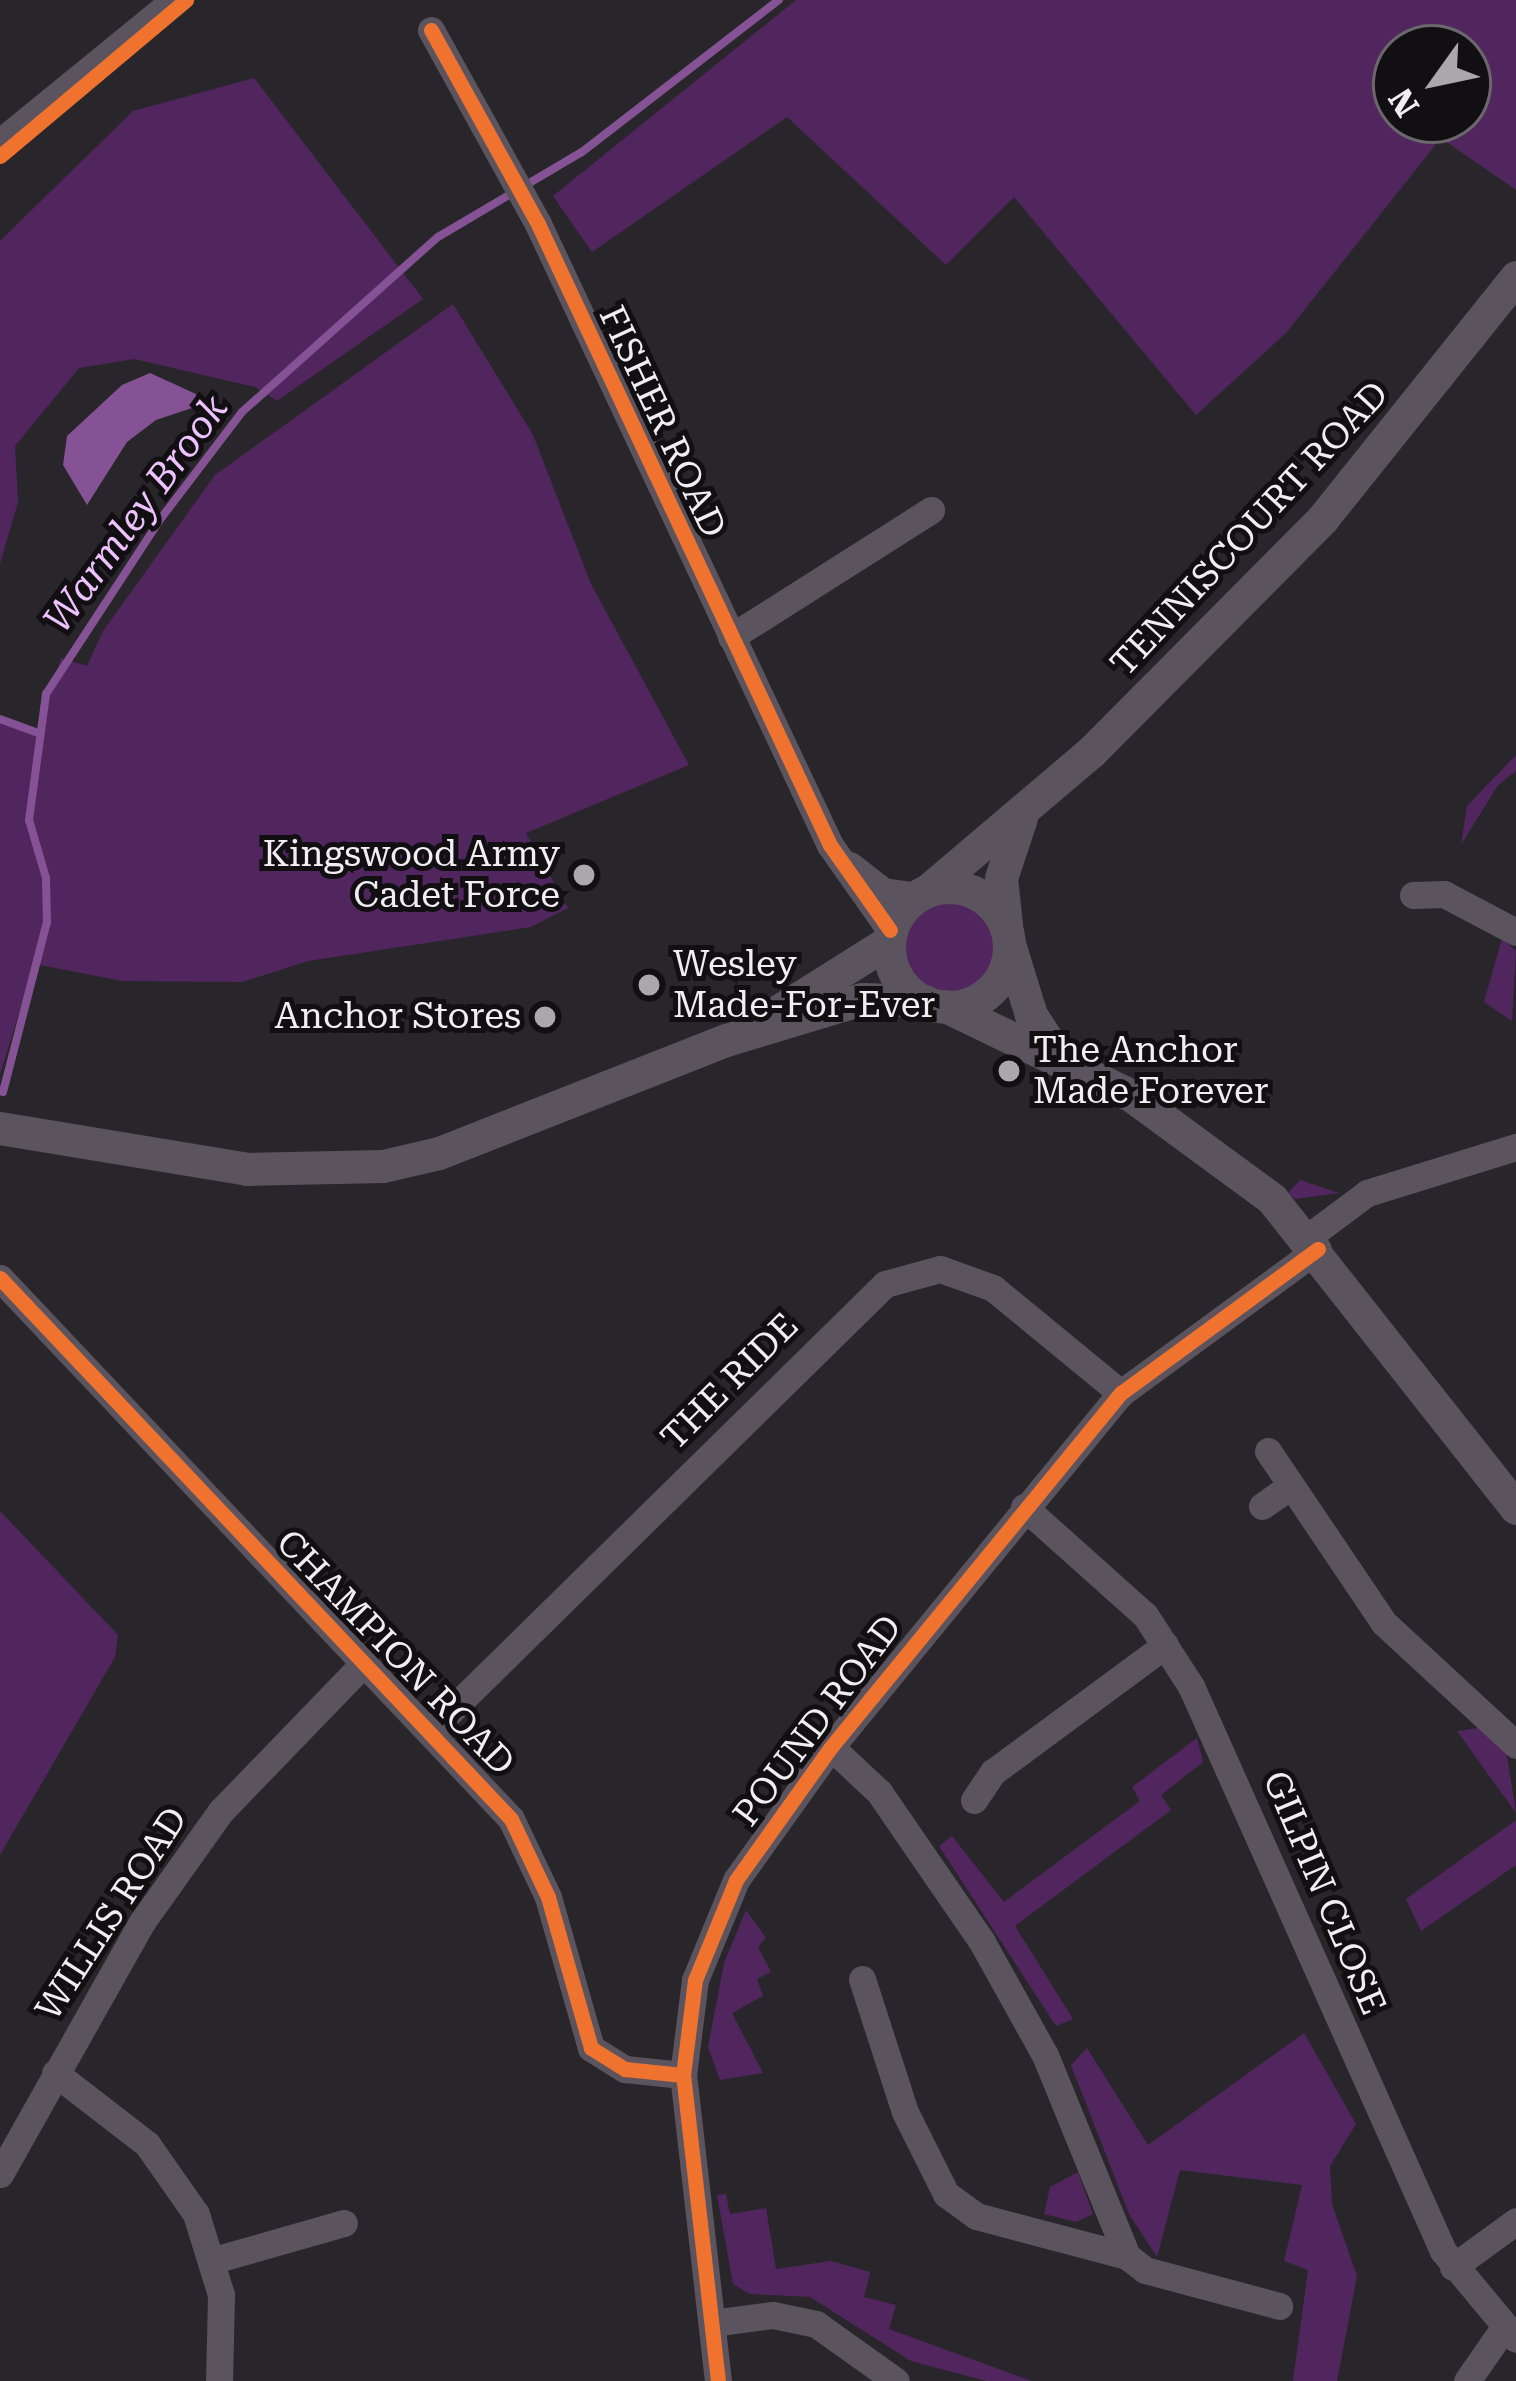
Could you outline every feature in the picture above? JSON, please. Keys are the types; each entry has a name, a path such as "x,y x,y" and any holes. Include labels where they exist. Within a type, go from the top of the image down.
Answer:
{"street":[{"path":"0,142 174,0"},
{"name":"FISHER ROAD","path":"431,30 538,224 830,845 889,936"},
{"name":"TENNISCOURT ROAD","path":"923,893 1022,816 1323,518 1452,367 1516,277"},
{"path":"731,637 931,510"},
{"name":"TENNISCOURT ROAD","path":"1022,816 1001,878 1008,935 1031,1016 1059,1058"},
{"name":"FISHER ROAD","path":"830,845 883,891 923,893"},
{"path":"0,1128 247,1169 383,1166 439,1153 726,1040 862,999 935,1004 991,990 1008,935 974,892 923,893 889,936 726,1040"},
{"path":"1413,895 1444,894 1516,932"},
{"path":"889,936 898,977 935,1004 1132,1096 1272,1199 1313,1243 1516,1508"},
{"name":"POUND ROAD","path":"718,2381 683,2075 709,1934 736,1880 831,1747 1121,1393 1313,1243 1367,1193 1516,1147"},
{"name":"THE RIDE","path":"430,1731 886,1284 940,1269 993,1288 1121,1393"},
{"name":"CHAMPION ROAD","path":"0,1277 512,1819 532,1860 591,2048 625,2069 683,2075"},
{"path":"1268,1451 1384,1623 1516,1745"},
{"path":"1262,1506 1291,1486"},
{"name":"GILPIN CLOSE","path":"1024,1507 1145,1616 1165,1645 1227,1759 1453,2266 1510,2334"},
{"path":"974,1800 993,1772 1165,1645"},
{"name":"WILLIS ROAD","path":"0,2174 142,1922 221,1811 364,1663"},
{"path":"831,1747 879,1792 982,1942 1046,2055 1127,2256"},
{"path":"862,1979 905,2112 946,2194 976,2216 1127,2256 1145,2270 1279,2306"},
{"path":"55,2073 147,2144 196,2214 214,2260 224,2336 219,2381"},
{"path":"1453,2266 1516,2221"},
{"path":"214,2260 344,2223"},
{"path":"712,2323 773,2315 816,2324 879,2376"},
{"path":"1467,2381 1510,2334"}],"shaded area":[{"path":"796,0 1516,0 1516,190 1450,144 1492,144 1492,24 1372,24 1372,144 1436,144 1286,333 1196,415 1014,197 946,265 787,117 592,252 553,196"},
{"path":"254,78 423,299 277,401 255,387 134,359 79,368 15,446 18,502 0,564 0,241 133,111"},
{"path":"453,304 533,435 591,584 689,765 526,833 568,908 531,927 308,961 242,982 122,981 40,965 43,935 0,1074 0,719 38,733 61,658 87,666 103,631 215,475"},
{"path":"150,373 196,394 198,406 156,420 127,442 87,505 63,465 67,436 122,385"},
{"path":"1516,755 1516,771 1498,785 1461,845 1467,806"},
{"path":"951,900 984,914 998,947 984,980 951,994 918,980 904,947 918,914"},
{"path":"1502,938 1516,951 1512,1021 1484,1002"},
{"path":"1300,1180 1339,1193 1296,1199 1287,1194"},
{"path":"0,1511 118,1635 115,1657 0,1855"},
{"path":"1478,1728 1506,1750 1516,1813 1457,1731"},
{"path":"1197,1738 1203,1762 1161,1795 1171,1810 1015,1926 1073,2019 1056,2026 939,1846 952,1836 1004,1902 1140,1801 1132,1787"},
{"path":"1516,1820 1516,1865 1421,1931 1406,1899"},
{"path":"746,1910 766,1938 758,1947 771,1972 757,1979 763,1996 732,2013 763,2073 720,2080 708,2047 724,1963"},
{"path":"1304,2033 1356,2124 1330,2166 1332,2204 1357,2276 1337,2381 1293,2381 1308,2270 1284,2261 1302,2185 1180,2170 1157,2257 1129,2214 1071,2065 1087,2048 1148,2145"},
{"path":"1078,2172 1093,2214 1076,2222 1044,2214 1050,2187"},
{"path":"726,2194 730,2214 766,2208 776,2269 831,2261 870,2272 864,2297 896,2305 889,2329 1032,2381 986,2381 911,2361 810,2297 750,2294 733,2284 717,2195"}],"waterway":[{"name":"Warmley Brook","path":"3,1092 47,922 46,878 29,820 46,694 162,517 242,412 438,237 582,152 779,0"},
{"path":"0,719 38,733"}],"cycle path":[{"path":"0,156 186,0"},
{"path":"431,30 538,224 830,845 890,930"},
{"path":"718,2381 683,2075 695,1980 736,1880 831,1747 1121,1393 1318,1249"},
{"path":"0,1278 511,1819 548,1897 591,2048 625,2069 683,2075"}],"place":[{"name":"Kingswood Army Cadet Force","path":"584,875"},
{"name":"Wesley Made-For-Ever","path":"649,985"},
{"name":"Anchor Stores","path":"545,1017"},
{"name":"The Anchor Made Forever","path":"1009,1071"}]}
